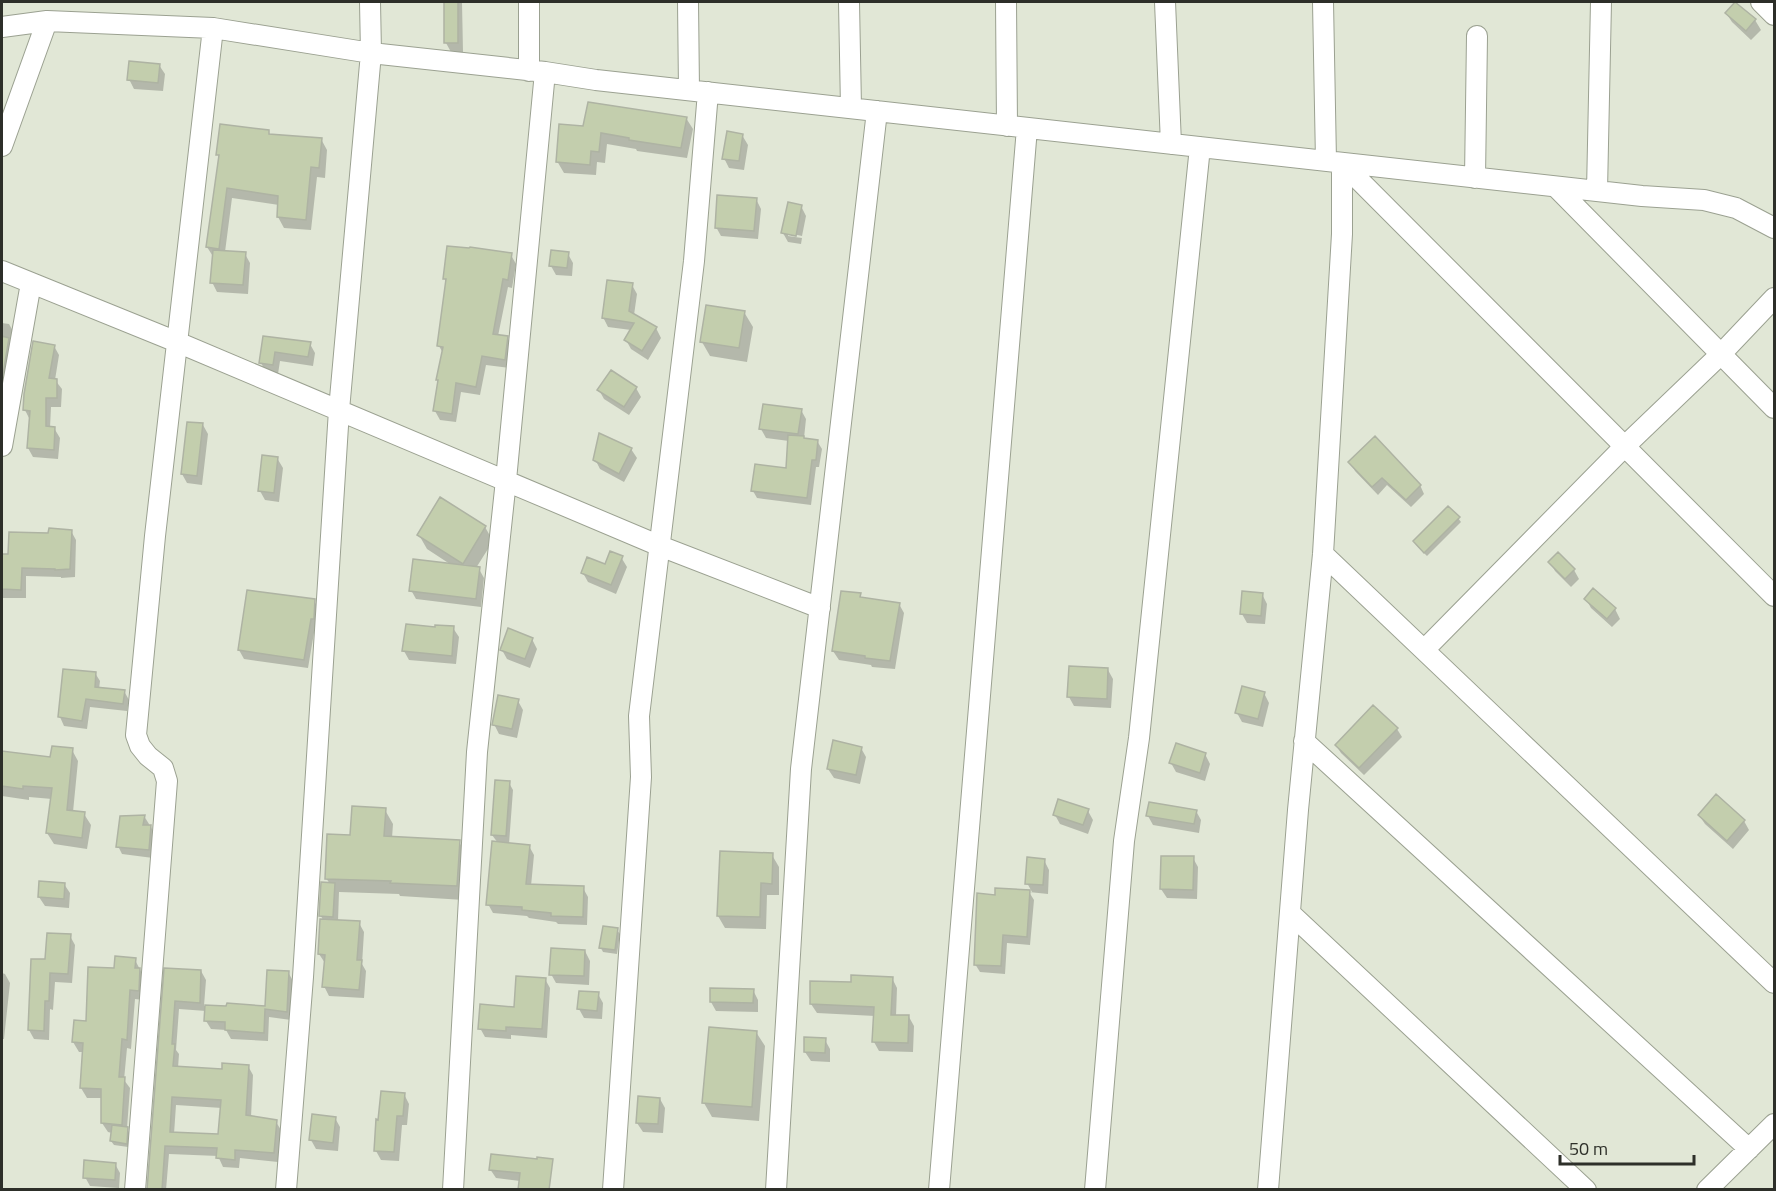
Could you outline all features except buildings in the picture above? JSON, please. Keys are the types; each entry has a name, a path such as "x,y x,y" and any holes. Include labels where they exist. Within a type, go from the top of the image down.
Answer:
{"street":[{"path":"286,1190 303,977 339,410 371,53 370,2"},
{"path":"453,1190 477,752 506,480 537,71 529,2"},
{"path":"613,1190 641,777 639,716 694,261 699,92 688,2"},
{"path":"849,2 851,108"},
{"path":"939,1190 1017,127 1006,2"},
{"path":"1165,2 1171,144"},
{"path":"1268,1190 1304,741 1323,554 1342,234 1334,162 1323,2"},
{"path":"1597,191 1602,2"},
{"path":"1761,2 1774,15"},
{"path":"2,27 47,21 213,28 371,53 699,92 1556,187 1704,200 1736,208 1774,228"},
{"path":"2,146 47,21"},
{"path":"135,1190 167,781 162,768 140,746 136,735 155,536 213,28"},
{"path":"1475,178 1477,36"},
{"path":"776,1190 801,770 877,111"},
{"path":"1095,1190 1124,841 1139,738 1200,147"},
{"path":"1334,162 1774,596"},
{"path":"1556,187 1774,408"},
{"path":"2,272 177,342 660,546 820,608"},
{"path":"2,446 31,283"},
{"path":"1424,650 1625,447 1721,354 1774,298"},
{"path":"1323,554 1774,983"},
{"path":"1304,741 1749,1149"},
{"path":"1290,913 1586,1190"},
{"path":"1707,1190 1774,1124"}]}
